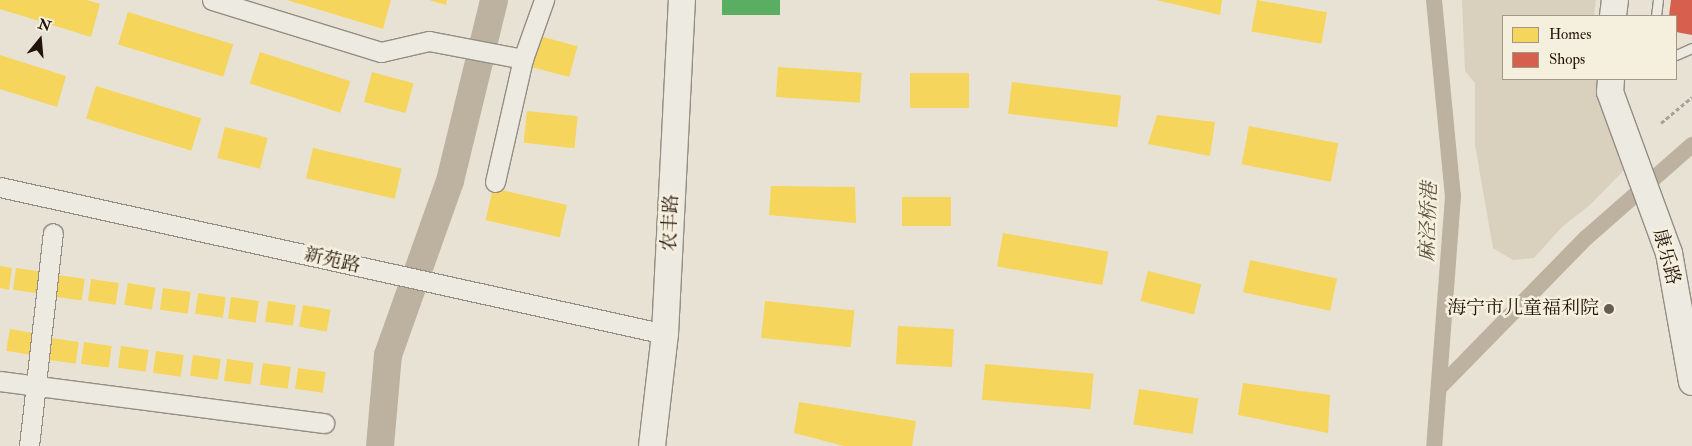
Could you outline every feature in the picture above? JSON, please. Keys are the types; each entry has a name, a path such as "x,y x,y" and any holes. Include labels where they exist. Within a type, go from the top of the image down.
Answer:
{"main road":[{"name":"农丰路","path":"652,446 665,334 682,0"},
{"path":"1613,15 1615,0"},
{"name":"康乐路","path":"1611,80 1610,92 1669,253 1692,382"}],"street":[{"path":"212,0 381,52 429,41 524,59"},
{"path":"495,182 524,59 544,0"},
{"name":"新苑路","path":"0,187 665,334"},
{"path":"29,446 53,233"},
{"path":"0,381 324,423"}],"lane":[{"path":"1656,15 1658,0"},
{"path":"1677,55 1692,48"}],"path":[{"path":"1661,123 1692,98"}],"shaded area":[{"path":"1462,0 1596,0 1594,15 1502,15 1502,80 1599,80 1624,170 1591,204 1562,227 1534,258 1513,260 1493,248 1475,145 1475,83 1465,71"}],"building: Homes":[{"path":"0,0 87,0 100,4 91,37 0,9"},
{"path":"287,0 391,0 383,29"},
{"path":"429,0 447,0 446,5"},
{"path":"1156,0 1222,0 1220,15"},
{"path":"1257,0 1327,12 1321,44 1251,32"},
{"path":"128,12 233,44 223,77 118,45"},
{"path":"536,35 578,46 569,77 528,66"},
{"path":"260,52 350,81 340,113 250,83"},
{"path":"0,55 66,76 57,107 0,89"},
{"path":"778,67 862,73 860,103 776,97"},
{"path":"372,72 414,83 406,113 364,102"},
{"path":"910,73 969,73 969,108 910,108"},
{"path":"1012,82 1121,95 1117,127 1008,114"},
{"path":"96,86 201,118 191,151 86,119"},
{"path":"527,111 578,116 574,148 524,143"},
{"path":"1157,115 1215,122 1210,156 1148,144"},
{"path":"1249,126 1338,143 1331,182 1242,164"},
{"path":"225,127 268,138 260,169 217,158"},
{"path":"313,148 402,168 395,199 306,178"},
{"path":"771,186 855,187 856,223 769,215"},
{"path":"493,188 567,205 560,237 486,220"},
{"path":"902,197 951,197 951,226 902,226"},
{"path":"1003,233 1108,252 1102,285 997,266"},
{"path":"1250,260 1337,279 1330,311 1243,292"},
{"path":"0,266 12,268 9,290 0,288"},
{"path":"16,268 44,272 41,294 13,290"},
{"path":"1148,271 1201,284 1194,314 1141,301"},
{"path":"58,275 85,279 82,301 55,297"},
{"path":"91,279 119,283 116,305 88,301"},
{"path":"128,283 156,288 152,310 124,305"},
{"path":"163,288 191,292 188,314 160,310"},
{"path":"198,293 226,297 223,318 195,314"},
{"path":"231,297 259,301 256,323 228,319"},
{"path":"268,301 296,305 293,326 265,322"},
{"path":"765,301 855,310 851,347 761,338"},
{"path":"303,305 331,310 327,332 299,327"},
{"path":"898,326 954,329 952,367 896,364"},
{"path":"10,329 38,334 34,356 6,351"},
{"path":"51,338 79,342 76,364 48,360"},
{"path":"84,342 112,346 109,368 81,364"},
{"path":"121,346 149,350 146,372 118,368"},
{"path":"156,351 184,355 181,377 153,373"},
{"path":"193,355 221,359 218,380 190,376"},
{"path":"227,359 254,363 251,385 224,381"},
{"path":"263,363 291,367 288,389 260,385"},
{"path":"985,364 1094,373 1090,409 982,400"},
{"path":"298,368 326,372 323,393 295,389"},
{"path":"1243,383 1330,395 1328,433 1238,415"},
{"path":"1139,389 1198,398 1193,434 1133,425"},
{"path":"799,402 916,421 912,446 844,446 794,433"}],"building: Shops":[{"path":"1671,0 1692,0 1692,35 1677,32 1677,15 1669,15"}],"building: Public":[{"path":"722,0 780,0 780,15 722,15"}],"waterway":[{"path":"380,446 388,355 450,181 494,0"},
{"name":"麻泾桥港","path":"1434,0 1453,196 1434,446"},
{"path":"1439,388 1586,238 1692,145"}],"place":[{"name":"海宁市儿童福利院","path":"1609,309"}]}
